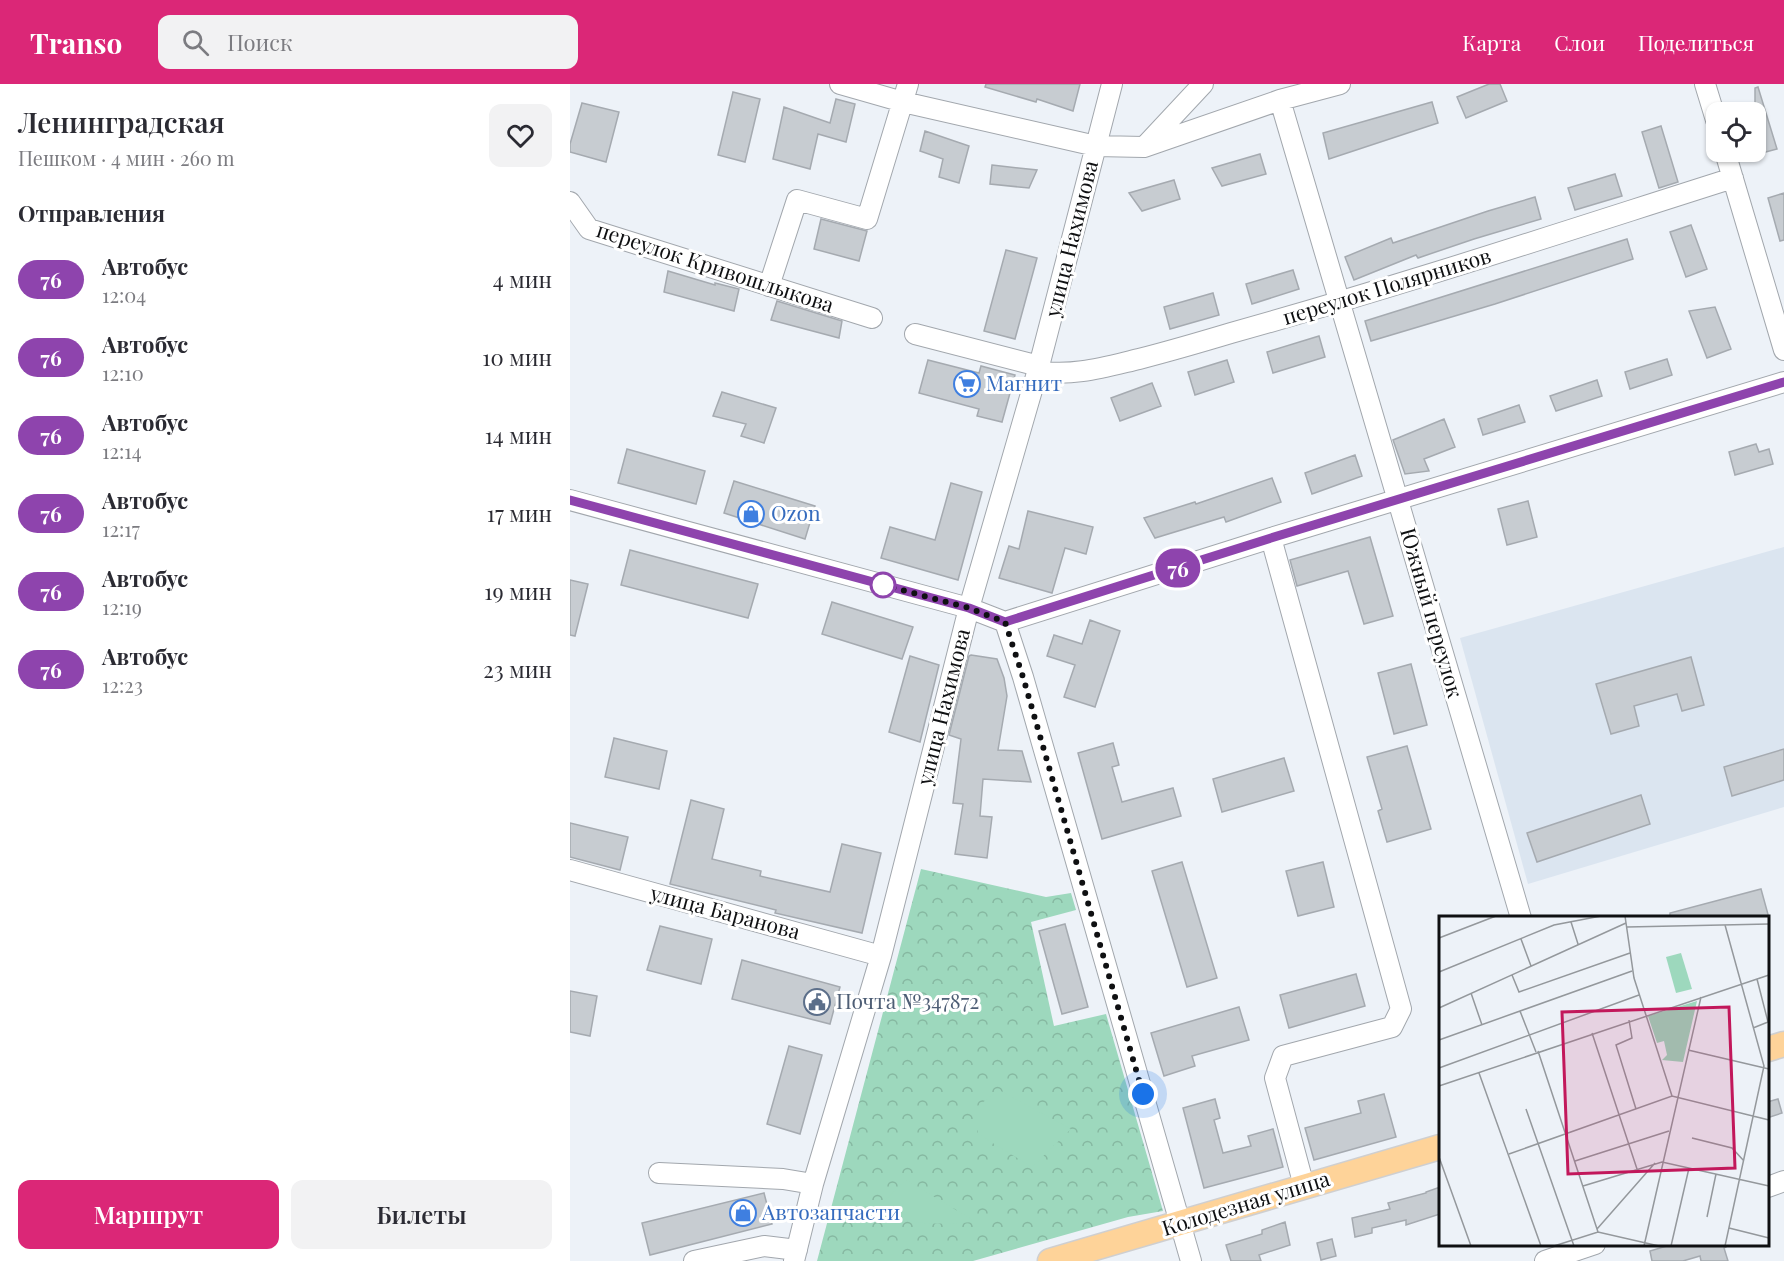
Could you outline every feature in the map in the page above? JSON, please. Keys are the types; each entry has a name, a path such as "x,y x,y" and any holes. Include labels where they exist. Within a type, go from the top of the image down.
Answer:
{"main road":[{"path":"1769,1048 1784,1044"},
{"name":"Колодезная улица","path":"1050,1261 1439,1147"}],"street":[{"path":"840,84 905,93 1096,146 1144,147 1280,100 1340,84"},
{"name":"улица Нахимова","path":"796,1256 813,1184 881,956 969,608 1038,368 1112,84"},
{"path":"1144,147 1203,84"},
{"path":"1705,84 1710,102"},
{"path":"769,286 798,200 867,219 905,93"},
{"name":"Южный переулок","path":"1280,100 1520,916"},
{"path":"1728,162 1784,350"},
{"name":"переулок Полярников","path":"915,334 1053,374 1070,374 1099,369 1340,303 1733,178"},
{"name":"переулок Кривошлыкова","path":"570,202 589,229 872,318"},
{"path":"570,500 969,608 1005,622 1271,538 1784,382"},
{"path":"1271,538 1401,1009 1392,1027 1283,1056 1275,1078 1304,1186"},
{"path":"1005,622 1027,688 1191,1261"},
{"name":"улица Баранова","path":"570,870 881,956"},
{"path":"659,1173 783,1179 813,1184"},
{"path":"1769,1186 1784,1181"},
{"path":"694,1261 764,1246 796,1256"},
{"path":"1545,1261 1591,1246"}],"shaded area":[{"path":"1784,547 1784,807 1528,884 1460,638"}],"green space":[{"path":"921,869 1046,897 1071,893 1076,910 1031,922 1054,1026 1106,1014 1163,1211 1128,1217 973,1261 817,1261"},
{"path":"999,1090 1071,1129 1032,1167 978,1134 978,1106"},
{"path":"906,1180 976,1222 937,1224 913,1222 876,1209"}],"building":[{"path":"986,84 1080,84 1073,111 1037,99 1036,102 985,87"},
{"path":"1489,84 1500,84 1507,101 1466,118 1457,97"},
{"path":"1758,87 1763,102 1755,102 1755,88"},
{"path":"733,92 760,99 745,162 718,155"},
{"path":"836,99 855,104 846,142 818,134 810,169 773,159 784,107 830,123"},
{"path":"1432,102 1438,123 1329,159 1323,133"},
{"path":"582,103 619,112 606,162 570,152 570,144"},
{"path":"1766,113 1777,149 1766,152"},
{"path":"1661,126 1678,182 1659,188 1642,132"},
{"path":"925,131 969,146 959,183 939,177 943,159 920,151"},
{"path":"1260,154 1266,174 1222,186 1212,168"},
{"path":"992,165 1037,170 1029,188 990,184"},
{"path":"1615,174 1622,196 1575,210 1568,188"},
{"path":"1174,180 1180,199 1142,211 1129,193"},
{"path":"1784,193 1784,240 1780,241 1768,198"},
{"path":"1535,197 1541,219 1418,258 1416,255 1354,280 1345,257 1391,238 1393,243"},
{"path":"821,219 867,231 859,261 814,249"},
{"path":"1691,225 1707,269 1686,277 1670,232"},
{"path":"1627,239 1633,259 1371,341 1365,321"},
{"path":"1006,250 1037,258 1015,339 984,331"},
{"path":"1293,270 1299,289 1252,304 1246,284"},
{"path":"668,271 715,285 715,283 739,289 734,311 664,292"},
{"path":"1213,293 1219,315 1170,329 1164,307"},
{"path":"777,301 842,321 839,338 771,320"},
{"path":"1715,307 1731,349 1707,358 1689,311"},
{"path":"1319,336 1325,357 1273,373 1267,352"},
{"path":"1667,359 1672,375 1630,389 1625,372"},
{"name":"Магнит","path":"928,360 979,373 981,366 1015,375 1002,422 977,416 979,409 919,393"},
{"path":"1227,360 1234,382 1195,395 1188,372"},
{"path":"1597,380 1602,396 1556,411 1550,396"},
{"path":"1152,383 1161,406 1120,421 1111,398"},
{"path":"722,392 776,408 764,443 741,436 746,424 713,416"},
{"path":"1519,405 1525,422 1483,435 1478,419"},
{"path":"1444,419 1455,447 1424,459 1429,471 1405,474 1393,440"},
{"path":"1756,444 1759,452 1769,449 1773,464 1735,475 1729,452"},
{"path":"627,449 705,471 696,504 618,483"},
{"path":"1355,455 1362,476 1312,494 1305,473"},
{"path":"1272,478 1281,502 1226,522 1224,517 1155,538 1144,518 1195,502 1196,504"},
{"path":"734,481 815,506 805,539 724,513"},
{"path":"951,483 982,492 958,580 881,558 890,527 935,540"},
{"path":"1528,501 1537,537 1507,545 1498,509"},
{"path":"1028,511 1093,527 1086,554 1065,548 1052,593 999,578 1009,546 1019,549"},
{"path":"1370,537 1393,616 1364,624 1348,571 1297,586 1290,560"},
{"path":"630,550 758,584 748,618 621,585"},
{"path":"570,580 588,584 575,636 570,635"},
{"path":"832,602 913,627 902,659 822,634"},
{"path":"1090,620 1120,631 1095,707 1064,697 1075,665 1047,656 1054,635 1082,644"},
{"path":"971,655 997,659 1004,678 1007,696 998,750 1022,751 1031,782 983,779 980,816 992,817 987,858 955,854 963,804 953,803 961,739 949,735"},
{"path":"910,656 939,665 920,742 889,732"},
{"path":"1691,657 1704,705 1682,711 1677,694 1634,706 1639,726 1611,734 1596,684"},
{"path":"1411,664 1427,725 1394,734 1378,673"},
{"path":"614,738 667,751 659,789 605,777"},
{"path":"1113,743 1119,765 1112,767 1122,802 1173,788 1181,816 1102,839 1078,753"},
{"path":"1407,746 1431,829 1387,842 1378,811 1382,809 1367,757"},
{"path":"1784,749 1784,780 1732,796 1724,767"},
{"path":"1284,758 1294,791 1222,812 1213,779"},
{"path":"1641,795 1650,824 1537,862 1527,833"},
{"path":"691,800 724,809 712,859 761,871 760,876 830,892 842,844 881,853 862,933 775,913 776,910 670,884"},
{"path":"570,823 628,837 620,870 570,857"},
{"path":"1182,862 1217,978 1187,987 1152,871"},
{"path":"1323,862 1334,907 1298,916 1286,871"},
{"path":"1761,889 1768,916 1670,916 1670,913"},
{"path":"1065,924 1088,1007 1062,1014 1039,931"},
{"path":"660,926 712,939 701,984 647,970"},
{"path":"742,960 840,987 830,1024 732,999"},
{"path":"1356,974 1365,1006 1289,1028 1280,995"},
{"path":"570,991 597,996 590,1036 570,1032"},
{"path":"1239,1007 1249,1040 1192,1056 1195,1066 1164,1076 1151,1033"},
{"path":"789,1046 822,1055 800,1134 767,1124"},
{"path":"1384,1094 1396,1137 1314,1160 1305,1128 1361,1113 1358,1101"},
{"path":"1215,1099 1220,1118 1214,1120 1223,1153 1251,1146 1248,1136 1273,1129 1283,1167 1204,1188 1183,1108"},
{"path":"1778,1099 1782,1113 1769,1117 1769,1101"},
{"path":"1439,1187 1439,1214 1406,1225 1406,1220 1372,1228 1372,1233 1355,1237 1352,1218 1390,1209 1388,1203"},
{"path":"764,1193 772,1224 650,1255 642,1223"},
{"path":"1285,1222 1290,1245 1259,1255 1261,1261 1231,1261 1226,1245 1262,1234 1262,1230"},
{"path":"1332,1239 1336,1256 1321,1260 1317,1243"},
{"path":"1667,1246 1726,1246 1724,1248 1728,1261 1701,1261 1700,1256 1683,1261 1652,1261 1650,1251"}],"bus line":[{"name":"76","path":"570,500 969,608 1005,622 1271,538 1784,382"}],"place":[{"name":"Магнит","path":"967,384"},
{"name":"Ozon","path":"751,514"},
{"name":"Почта №347872","path":"817,1002"},
{"name":"Автозапчасти","path":"743,1213"}],"route":[{"path":"883,585 969,608 1005,622 1023,677 1143,1094"}]}
